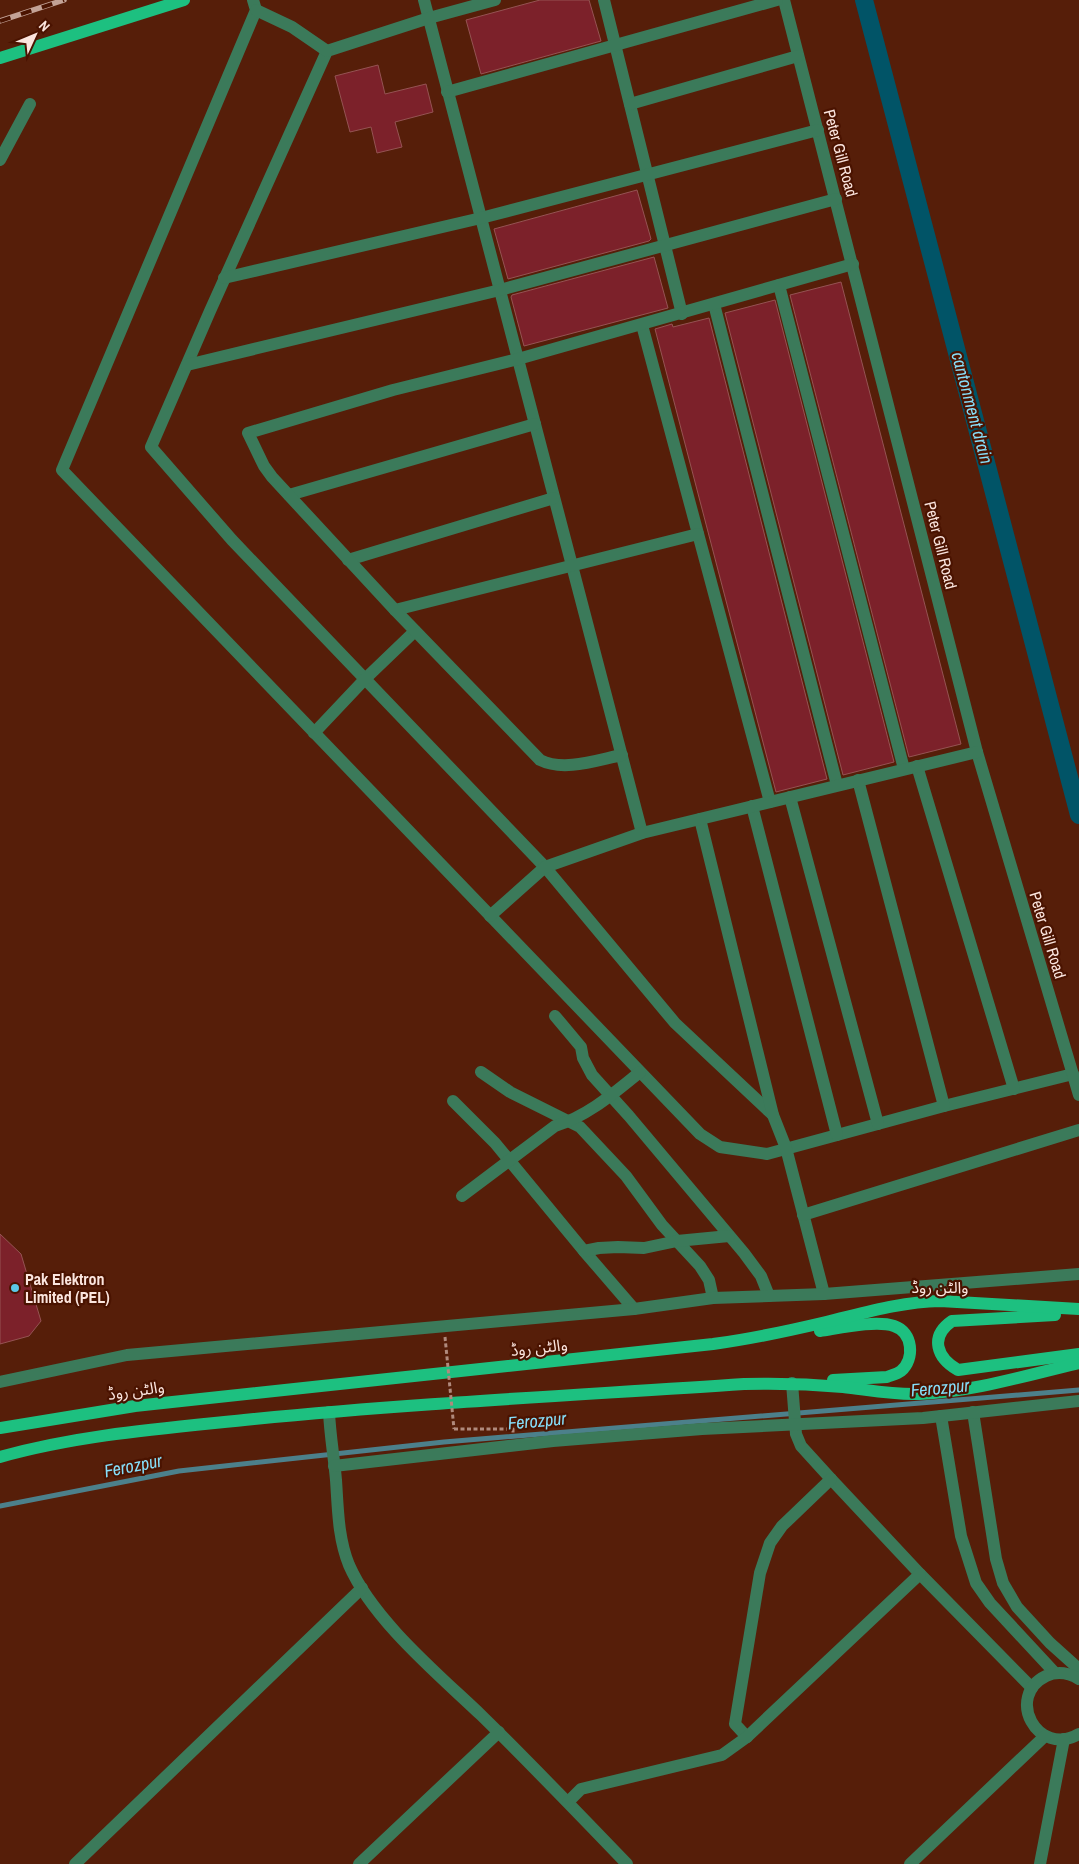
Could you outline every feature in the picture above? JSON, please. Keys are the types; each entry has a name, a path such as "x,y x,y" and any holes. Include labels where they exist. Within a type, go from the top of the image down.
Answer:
{"main road":[{"path":"0,58 184,0"},
{"name":"والٹن روڈ","path":"0,1428 135,1406 765,1337 876,1309 918,1302 940,1301 1079,1309"},
{"path":"1079,1314 952,1321 941,1331 938,1340 942,1357 948,1364 958,1370 1079,1354"},
{"path":"0,1456 134,1431 329,1412 744,1384 887,1377 902,1370 908,1363 911,1351 909,1341 904,1333 896,1326 882,1323 765,1337"},
{"path":"792,1383 845,1387 896,1394 940,1393 986,1385 1079,1363"}],"street":[{"path":"424,0 642,833"},
{"path":"496,0 429,18 327,51 224,278 151,447 232,540 545,867 675,1023 773,1115"},
{"path":"604,0 682,314"},
{"path":"447,92 776,0"},
{"name":"Peter Gill Road","path":"784,0 977,752 1079,1095"},
{"path":"327,51 292,27 254,5 62,470 700,1134 720,1147 767,1154 944,1106 1073,1074"},
{"path":"630,104 798,56"},
{"path":"0,160 30,104"},
{"path":"224,278 481,218 818,130"},
{"path":"187,365 500,290 836,199"},
{"path":"622,755 567,765 551,764 540,760 395,610 289,495 264,466 248,433 393,390 518,359 853,264"},
{"path":"779,286 904,769"},
{"path":"714,304 837,785"},
{"path":"642,325 770,802"},
{"path":"289,495 535,424"},
{"path":"348,560 554,498"},
{"path":"395,610 698,534"},
{"path":"314,733 365,679 415,631"},
{"path":"490,916 545,867 642,833 977,752"},
{"path":"918,766 1014,1089"},
{"path":"858,780 944,1106"},
{"path":"790,797 878,1124"},
{"path":"752,806 837,1135"},
{"path":"700,819 773,1115 786,1148 824,1294"},
{"path":"555,1016 581,1047 582,1058 592,1075 762,1276 769,1296"},
{"path":"481,1072 510,1092 580,1127 626,1176 662,1225 700,1266 709,1280 713,1298"},
{"path":"462,1196 555,1126 569,1121 611,1096 640,1072"},
{"path":"452,1101 495,1143 584,1252 634,1309"},
{"path":"803,1215 1079,1130"},
{"path":"584,1252 618,1246 644,1248 677,1241 728,1236"},
{"path":"0,1382 127,1355 634,1309 713,1298 824,1294 1079,1274"},
{"path":"792,1383 796,1434 802,1446 920,1574 1032,1688"},
{"path":"335,1472 553,1441 702,1429 942,1416 1079,1401"},
{"path":"329,1412 330,1441 342,1544 349,1565 373,1605 404,1640 568,1802 627,1864"},
{"path":"973,1412 996,1559 1003,1583 1011,1598 1050,1643 1079,1669"},
{"path":"942,1416 961,1536 976,1583 986,1598 1055,1673"},
{"path":"747,1737 735,1724 760,1573 770,1544 782,1526 831,1479"},
{"path":"568,1802 581,1789 722,1755 747,1737 920,1574"},
{"path":"75,1864 362,1588"},
{"path":"1079,1679 1070,1675 1055,1673 1042,1678 1032,1688 1028,1698 1027,1709 1030,1720 1036,1729 1045,1736 1057,1740 1079,1734"},
{"path":"359,1864 498,1732"},
{"path":"912,1863 1045,1736"},
{"path":"1040,1864 1064,1739"}],"path":[{"path":"446,1337 454,1429 513,1429"}],"building":[{"path":"540,0 589,0 601,41 481,74 466,20"},
{"path":"378,65 385,94 426,84 433,112 395,122 402,147 377,153 371,127 350,132 335,76"},
{"path":"637,190 651,239 649,241 508,279 494,229"},
{"path":"654,257 668,308 524,346 512,295"},
{"path":"841,282 961,744 909,757 790,295"},
{"path":"775,300 894,762 843,775 725,313"},
{"path":"709,318 827,779 776,792 655,329 672,324 673,327"},
{"name":"Pak Elektron Limited (PEL)","path":"0,1234 21,1254 41,1321 29,1336 0,1344"}],"waterway":[{"name":"cantonment drain","path":"864,0 1079,815"},
{"name":"Ferozpur","path":"0,1506 179,1471 444,1442 1079,1390"}],"railway":[{"path":"0,21 64,0"}],"place":[{"name":"Pak Elektron Limited (PEL)","path":"15,1288"}]}
